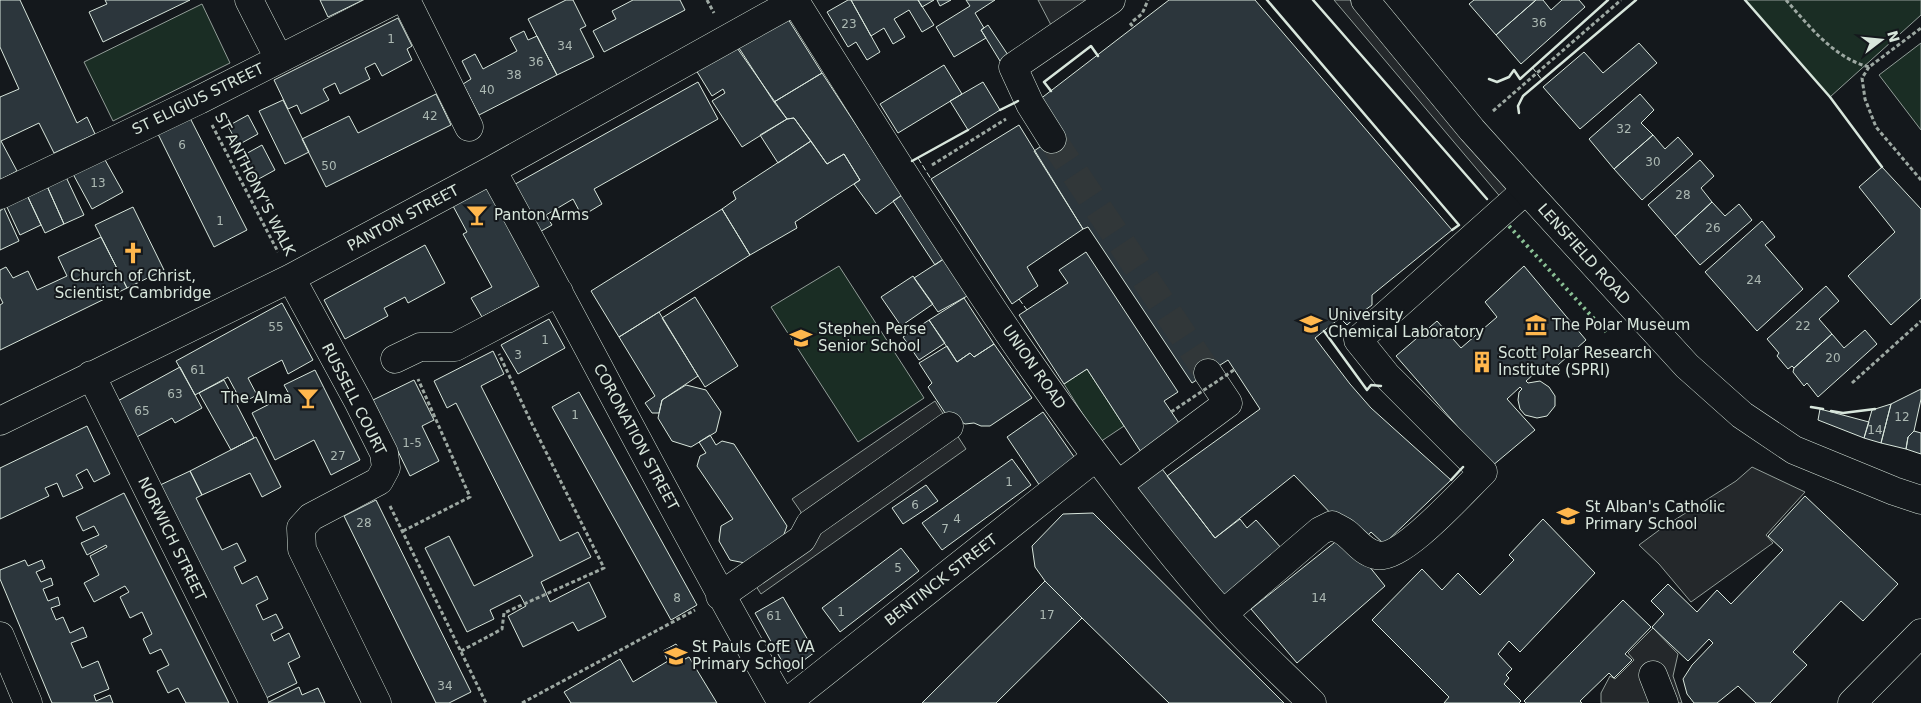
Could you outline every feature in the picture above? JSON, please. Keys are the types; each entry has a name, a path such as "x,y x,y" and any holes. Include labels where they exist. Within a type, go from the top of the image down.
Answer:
{"street":[{"path":"249,0 278,59"},
{"name":"ST ELIGIUS STREET","path":"0,195 199,100 395,0"},
{"path":"406,0 469,127"},
{"path":"1052,139 1030,104 1013,67 1111,0"},
{"name":"LENSFIELD ROAD","path":"1365,0 1472,130 1526,190 1688,366 1742,415 1794,450 1894,491 1921,500"},
{"name":"PANTON STREET","path":"0,421 291,278 492,170 796,1"},
{"name":"UNION ROAD","path":"796,1 908,180 1011,335 1096,457 1223,614 1312,703"},
{"name":"CORONATION STREET","path":"492,170 559,292 720,596 782,703"},
{"path":"1223,614 1320,531 1332,525 1345,533 1365,552 1378,556 1392,553 1405,546 1422,532 1483,472 1387,376 1358,340 1526,190"},
{"name":"RUSSELL COURT","path":"291,278 384,453 386,468 378,481"},
{"path":"401,356 420,347 455,348 559,292"},
{"path":"1118,485 1228,403 1221,372"},
{"name":"NORWICH STREET","path":"91,376 254,703"},
{"path":"720,596 802,539 810,524 949,426"},
{"name":"BENTINCK STREET","path":"786,703 1096,457"},
{"path":"377,703 302,549 301,528 311,517 378,481"},
{"path":"1852,703 1921,633"},
{"path":"0,636 28,703"},
{"path":"1653,675 1664,703"}],"path":[{"path":"1142,14 1148,0"},
{"path":"1472,130 1621,0"},
{"path":"1786,0 1840,54 1855,64 1869,67"},
{"path":"1130,24 1134,28"},
{"path":"1921,28 1869,67 1862,78 1865,99 1876,127 1921,180"},
{"name":"ST ANTHONY'S WALK","path":"199,100 291,278"},
{"path":"908,180 1030,104"},
{"path":"1852,383 1921,322"},
{"path":"461,651 502,629 504,614 604,568 531,422 488,330"},
{"path":"1466,331 1472,338"},
{"path":"401,356 470,497 403,531"},
{"path":"1172,412 1221,372"},
{"path":"378,481 486,703"},
{"path":"522,703 720,596"}],"green space":[{"path":"1745,0 1921,0 1921,15 1830,97"},
{"path":"202,4 230,63 113,121 84,62"},
{"path":"1921,43 1921,130 1879,75"},
{"path":"839,266 924,398 858,442 771,307"},
{"path":"1087,369 1124,426 1100,442 1064,384"}],"shaded area":[{"path":"1038,0 1093,0 1051,25"},
{"path":"1334,0 1350,0 1516,198 1508,206"},
{"path":"935,401 966,449 761,594 745,569 797,531 801,512 792,499"},
{"path":"1752,467 1805,492 1766,535 1773,543 1691,602 1659,564 1639,545 1662,528 1736,481"},
{"path":"1653,628 1678,654 1673,676 1682,703 1601,703 1601,693 1610,676 1615,679 1634,660 1628,653"}],"building":[{"path":"0,0 20,0 77,123 87,117 95,134 54,153 39,123 1,141 17,171 0,180 0,97 19,89 0,47"},
{"path":"105,0 190,0 103,42 89,12 107,4"},
{"path":"320,0 363,0 328,17"},
{"path":"566,0 573,0 586,26 580,29 594,57 557,75 528,19"},
{"path":"633,0 680,0 685,10 604,52 593,31 616,19 612,11"},
{"path":"851,0 880,52 867,60 856,42 848,47 827,12"},
{"path":"851,0 918,0 934,25 922,32 909,10 894,19 905,37 893,44 884,28 871,36"},
{"path":"918,0 934,0 922,7"},
{"path":"937,0 951,0 940,6"},
{"path":"966,0 995,0 975,13 984,28 981,30 986,38 954,57 936,27 970,6"},
{"name":"University Chemical Laboratory","path":"1169,0 1255,0 1452,230 1372,295 1372,305 1347,325 1340,318 1315,338 1371,408 1451,480 1384,544 1371,532 1360,544 1294,475 1215,538 1167,476 1260,409 1228,360 1192,383 1088,227 1083,229 1034,151 1056,136 1035,103"},
{"path":"1474,0 1536,0 1496,35 1469,4"},
{"path":"1536,0 1543,0 1551,10 1562,0 1579,0 1585,7 1521,64 1496,35"},
{"path":"398,18 412,46 407,49 412,60 382,76 375,63 365,68 370,79 340,94 335,83 323,89 329,100 301,114 297,105 288,109 274,80"},
{"path":"788,19 822,73 774,102 739,48"},
{"path":"988,25 1008,55 1000,61 981,30"},
{"path":"524,31 528,40 537,36 557,75 479,115 463,84 471,79 462,61 475,54 483,69 517,51 510,38"},
{"path":"1639,43 1657,63 1580,129 1543,87 1584,52 1603,73"},
{"path":"735,45 787,119 742,147 712,101 725,93 723,89 712,96 696,70"},
{"path":"944,65 962,94 898,133 880,104"},
{"path":"822,73 902,195 876,214 854,184 860,180 844,154 827,164 794,118 787,119 774,102"},
{"path":"698,82 718,119 594,189 602,204 582,216 573,199 546,215 552,225 536,234 510,187"},
{"path":"983,82 1000,110 968,130 950,101"},
{"path":"436,94 451,125 326,187 302,139 349,116 358,133"},
{"path":"1640,94 1654,110 1641,123 1653,135 1614,169 1589,139"},
{"path":"283,100 309,152 285,164 259,111"},
{"path":"248,115 258,134 238,145 228,126"},
{"path":"189,116 247,230 214,247 157,132"},
{"path":"794,118 811,141 778,163 760,135 787,119"},
{"path":"1019,125 1083,229 1027,267 1038,286 1012,304 931,179"},
{"path":"1653,135 1665,149 1678,137 1693,154 1642,200 1614,169"},
{"path":"811,141 827,164 844,154 860,180 795,222 797,228 750,255 722,209 736,199 733,192"},
{"path":"262,145 275,170 255,181 242,156"},
{"path":"104,158 123,192 92,209 73,174"},
{"path":"1700,160 1714,176 1701,188 1712,202 1675,236 1648,205"},
{"path":"1882,167 1921,209 1921,298 1891,325 1848,276 1895,232 1859,187"},
{"path":"66,177 84,215 64,224 47,186"},
{"path":"47,186 64,224 45,233 27,195"},
{"path":"487,188 541,285 482,317 471,298 492,287 463,234 467,232 453,206"},
{"path":"27,195 41,225 20,235 6,205"},
{"path":"902,195 945,258 935,265 893,201"},
{"path":"1712,202 1725,216 1739,204 1752,220 1700,265 1675,236"},
{"name":"Church of Christ, Scientist, Cambridge","path":"133,207 164,270 127,288 95,225"},
{"path":"4,208 19,241 0,250 0,211"},
{"path":"722,209 750,255 619,337 591,291"},
{"path":"1762,221 1775,237 1765,245 1803,289 1757,331 1705,272"},
{"path":"101,237 127,288 0,350 0,305 3,303 0,297 0,270 6,267 13,278 28,271 37,290 67,276 58,257"},
{"path":"425,245 445,283 408,303 405,297 384,308 388,316 345,339 324,300"},
{"path":"1086,252 1178,392 1164,401 1181,426 1141,452 1087,369 1064,384 1019,315 1068,283 1059,270"},
{"path":"945,258 969,295 938,312 914,278"},
{"name":"Scott Polar Research Institute (SPRI)","path":"1524,266 1586,340 1549,373 1542,367 1526,381 1528,383 1540,381 1549,387 1555,396 1555,406 1547,416 1537,418 1525,415 1520,409 1518,400 1519,392 1522,389 1520,387 1507,399 1535,430 1492,466 1396,356 1437,321 1461,348 1497,317 1485,302"},
{"path":"913,276 933,304 901,326 881,297"},
{"path":"1826,286 1839,301 1819,319 1832,334 1794,368 1792,366 1788,369 1777,356 1779,353 1767,339"},
{"path":"695,297 738,366 705,387 662,318"},
{"path":"964,298 994,344 974,357 970,353 957,362 929,320"},
{"path":"282,303 313,360 288,374 282,360 248,378 257,395 242,403 228,377 195,395 176,361"},
{"path":"659,312 698,376 662,400 659,413 652,413 645,403 655,396 619,337"},
{"path":"549,319 565,348 518,374 501,345"},
{"path":"929,320 945,343 919,360 903,337"},
{"path":"1865,330 1877,344 1818,397 1807,383 1804,386 1793,372 1794,368 1832,334 1844,348"},
{"path":"994,344 1032,398 990,426 981,426 974,423 965,424 957,419 949,419 928,387 932,383 919,363 947,346 957,362 970,353 974,357"},
{"path":"493,351 504,374 481,386 560,541 578,532 591,557 541,582 550,602 589,582 606,617 578,631 573,622 523,647 508,616 526,606 520,595 490,610 494,619 467,632 425,548 449,536 474,586 533,556 456,403 447,408 434,381"},
{"path":"180,367 202,408 175,423 172,418 133,439 114,403"},
{"path":"315,370 360,460 331,475 314,440 275,460 252,413 289,394 284,385"},
{"path":"224,380 254,438 231,450 199,393"},
{"path":"414,380 434,420 422,426 439,461 410,476 373,400"},
{"path":"686,385 706,390 721,412 716,432 691,447 672,441 658,418 662,400"},
{"path":"1921,389 1921,399 1914,431 1908,437 1906,449 1881,443 1891,404"},
{"path":"579,392 697,605 671,620 552,407"},
{"path":"1891,404 1881,443 1864,438 1872,410"},
{"path":"1820,409 1869,422 1864,438 1818,420"},
{"path":"1043,412 1079,464 1042,489 1007,437"},
{"path":"87,426 110,474 94,482 87,469 76,475 83,488 63,497 57,483 45,488 49,496 0,519 0,468"},
{"path":"1914,431 1921,433 1921,454 1906,449 1908,437"},
{"path":"710,435 716,445 722,441 734,444 787,526 783,537 745,563 730,560 719,541 721,526 733,519 697,466 700,456 706,453 699,442"},
{"path":"256,437 281,487 262,497 250,473 202,495 190,471"},
{"path":"1012,459 1031,485 942,550 922,523"},
{"path":"1159,465 1215,538 1240,519 1247,528 1256,520 1282,549 1221,599 1130,486"},
{"path":"190,471 202,495 196,498 222,550 237,543 246,561 234,567 242,584 257,576 268,599 256,605 263,620 276,614 283,628 271,634 274,641 289,633 300,657 288,663 297,683 262,700 158,486"},
{"path":"926,485 938,501 903,524 892,508"},
{"path":"124,493 229,703 186,703 178,688 168,693 157,671 169,665 161,649 150,654 143,639 152,634 142,612 130,618 120,597 129,592 125,586 94,602 84,583 99,575 90,556 107,547 106,545 87,555 81,543 99,535 94,526 83,531 76,517"},
{"path":"1805,496 1898,584 1863,621 1841,601 1793,652 1807,665 1770,703 1756,703 1738,686 1717,703 1694,703 1687,694 1683,679 1692,665 1713,643 1709,639 1688,661 1652,627 1664,614 1651,601 1668,584 1697,612 1717,590 1731,604 1783,550 1768,536"},
{"path":"376,500 471,692 449,703 436,703 344,516"},
{"path":"1093,513 1284,703 1169,703 1082,618 1045,581 1035,567 1032,546 1063,514"},
{"path":"1543,519 1595,573 1520,652 1509,641 1498,654 1512,669 1506,675 1509,678 1504,684 1521,701 1519,703 1444,703 1449,697 1372,620 1422,569 1442,590 1458,573 1480,595 1514,560 1509,555"},
{"path":"1344,535 1385,586 1297,663 1251,609"},
{"path":"901,548 919,571 840,632 822,608"},
{"path":"25,560 28,566 42,560 45,568 36,572 41,582 51,578 53,585 43,589 48,601 58,597 60,605 51,608 56,620 63,617 70,633 83,627 87,637 71,643 82,668 98,661 109,689 94,695 96,701 110,695 113,703 52,703 0,579 0,570"},
{"path":"1045,581 1082,618 996,703 922,703"},
{"path":"783,597 815,652 788,672 755,613"},
{"path":"1623,600 1651,627 1625,654 1632,660 1614,678 1609,673 1580,701 1582,703 1526,703 1524,701"},
{"path":"676,644 685,659 689,657 717,703 571,703 564,692 620,659 633,682 668,661 663,651"},
{"path":"299,687 302,695 318,688 325,703 267,703"}],"tunnel":[{"path":"1052,139 1208,373"}],"hedge":[{"path":"1509,226 1606,332"}],"fence":[{"path":"1532,67 1542,80"},
{"path":"918,158 931,179"},
{"path":"1019,299 1027,310"}],"wall":[{"path":"1267,0 1459,225 1452,230"},
{"path":"1313,0 1487,199"},
{"path":"1489,79 1497,82 1509,77 1514,70 1520,79 1608,0"},
{"path":"1519,113 1518,106 1523,96 1636,0"},
{"path":"1745,0 1830,97 1882,167"},
{"path":"1051,91 1044,82 1091,46 1098,56"},
{"path":"1000,110 1018,101"},
{"path":"912,161 968,130"},
{"path":"1324,331 1367,390 1371,385 1381,386"},
{"path":"1811,407 1823,409"},
{"path":"1831,411 1843,413 1875,409"},
{"path":"1451,480 1463,467"}],"place":[{"name":"Panton Arms","path":"477,215"},
{"name":"Church of Christ, Scientist, Cambridge","path":"133,253"},
{"name":"University Chemical Laboratory","path":"1311,324"},
{"name":"The Polar Museum","path":"1536,325"},
{"name":"Stephen Perse Senior School","path":"801,338"},
{"name":"Scott Polar Research Institute (SPRI)","path":"1482,362"},
{"name":"The Alma","path":"308,398"},
{"name":"St Alban's Catholic Primary School","path":"1568,516"},
{"name":"St Pauls CofE VA Primary School","path":"676,656"}]}
